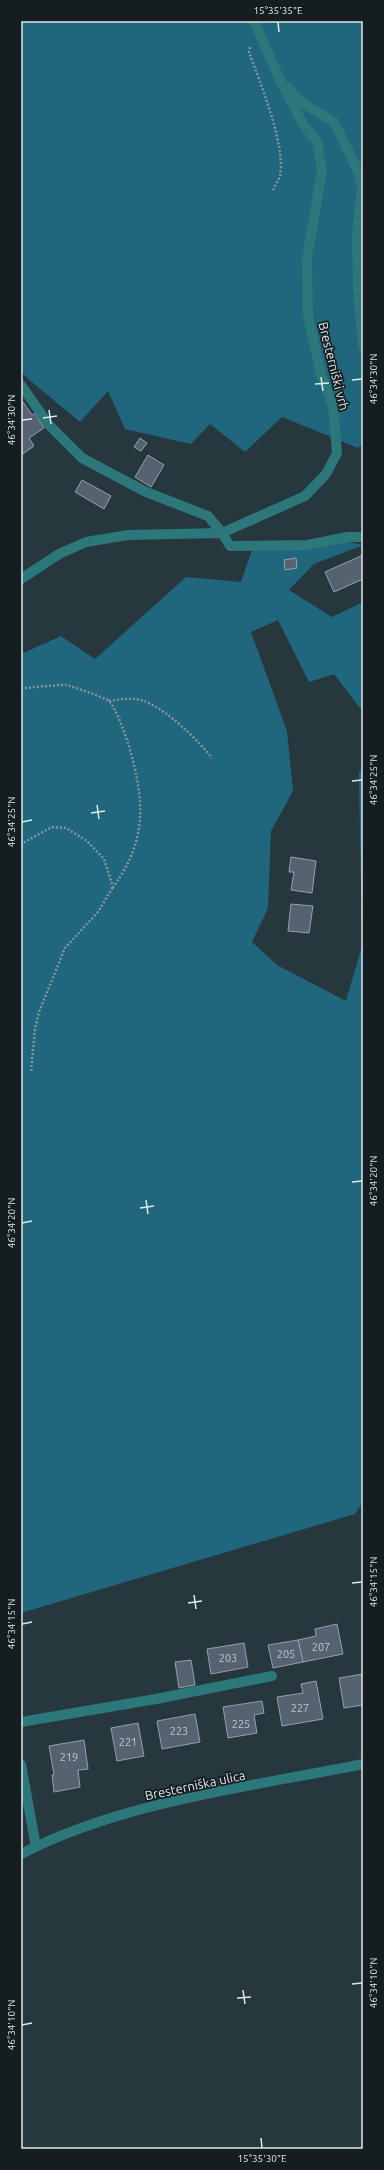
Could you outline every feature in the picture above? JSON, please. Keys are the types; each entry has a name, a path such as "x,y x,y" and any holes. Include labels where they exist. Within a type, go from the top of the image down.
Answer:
{"street":[{"name":"Bresterniški vrh","path":"21,579 59,554 86,542 128,535 222,533 304,496 326,474 338,453 333,407 321,375 308,316 307,258 322,170 316,142 303,124 280,80 254,21"},
{"name":"Bresterniški vrh","path":"280,80 301,102 334,122 358,171 362,187 357,232 358,288 363,347"},
{"path":"21,386 50,425 82,458 146,492 208,516 222,533 230,546 307,545 348,537 363,537"},
{"path":"21,1722 195,1692 272,1676"},
{"path":"21,1764 36,1846"},
{"name":"Bresterniška ulica","path":"21,1854 36,1846 102,1820 159,1805 363,1764"}],"path":[{"path":"250,44 250,52 272,116 281,159 280,177 273,190"},
{"path":"21,689 67,685 109,701 135,698 158,709 195,737 212,758"},
{"path":"31,1071 35,1029 39,1012 65,948 98,912 113,886 126,869 134,850 141,818 138,775 122,726 109,701"},
{"path":"21,844 52,827 66,828 87,841 104,859 113,886"}],"shaded area":[{"path":"21,21 363,21 363,444 358,448 282,417 245,452 210,424 191,444 125,429 108,391 80,422 28,379 21,371"},
{"path":"334,539 363,545 314,564 289,590 332,617 363,602 363,712 334,674 309,682 278,620 251,632 287,731 293,791 271,831 268,908 252,942 277,965 346,1001 362,946 359,773 363,766 363,1502 355,1514 21,1613 21,654 61,636 95,659 186,577 241,582 254,544"}],"building":[{"path":"23,402 32,415 35,413 44,428 29,438 34,446 21,455 21,403"},
{"path":"140,438 147,443 141,451 134,447"},
{"path":"148,455 164,465 151,487 135,477"},
{"path":"82,480 111,496 104,509 75,492"},
{"path":"363,555 363,579 334,592 325,572"},
{"path":"296,558 297,568 285,570 284,560"},
{"path":"291,857 316,861 312,893 291,890 294,872 289,872"},
{"path":"291,904 313,906 309,933 288,931"},
{"path":"337,1624 343,1654 303,1662 298,1640 316,1636 315,1629"},
{"path":"298,1640 303,1662 273,1668 268,1645"},
{"path":"244,1643 248,1667 211,1674 207,1649"},
{"path":"191,1660 195,1685 179,1688 175,1662"},
{"path":"363,1674 363,1705 344,1708 339,1678"},
{"path":"316,1681 323,1719 282,1726 277,1697 303,1693 301,1684"},
{"path":"262,1701 264,1713 254,1715 257,1733 228,1738 223,1707"},
{"path":"195,1714 200,1742 162,1749 157,1721"},
{"path":"138,1723 144,1756 117,1761 111,1728"},
{"path":"84,1740 88,1769 78,1770 80,1787 54,1792 52,1775 54,1775 49,1746"}]}
